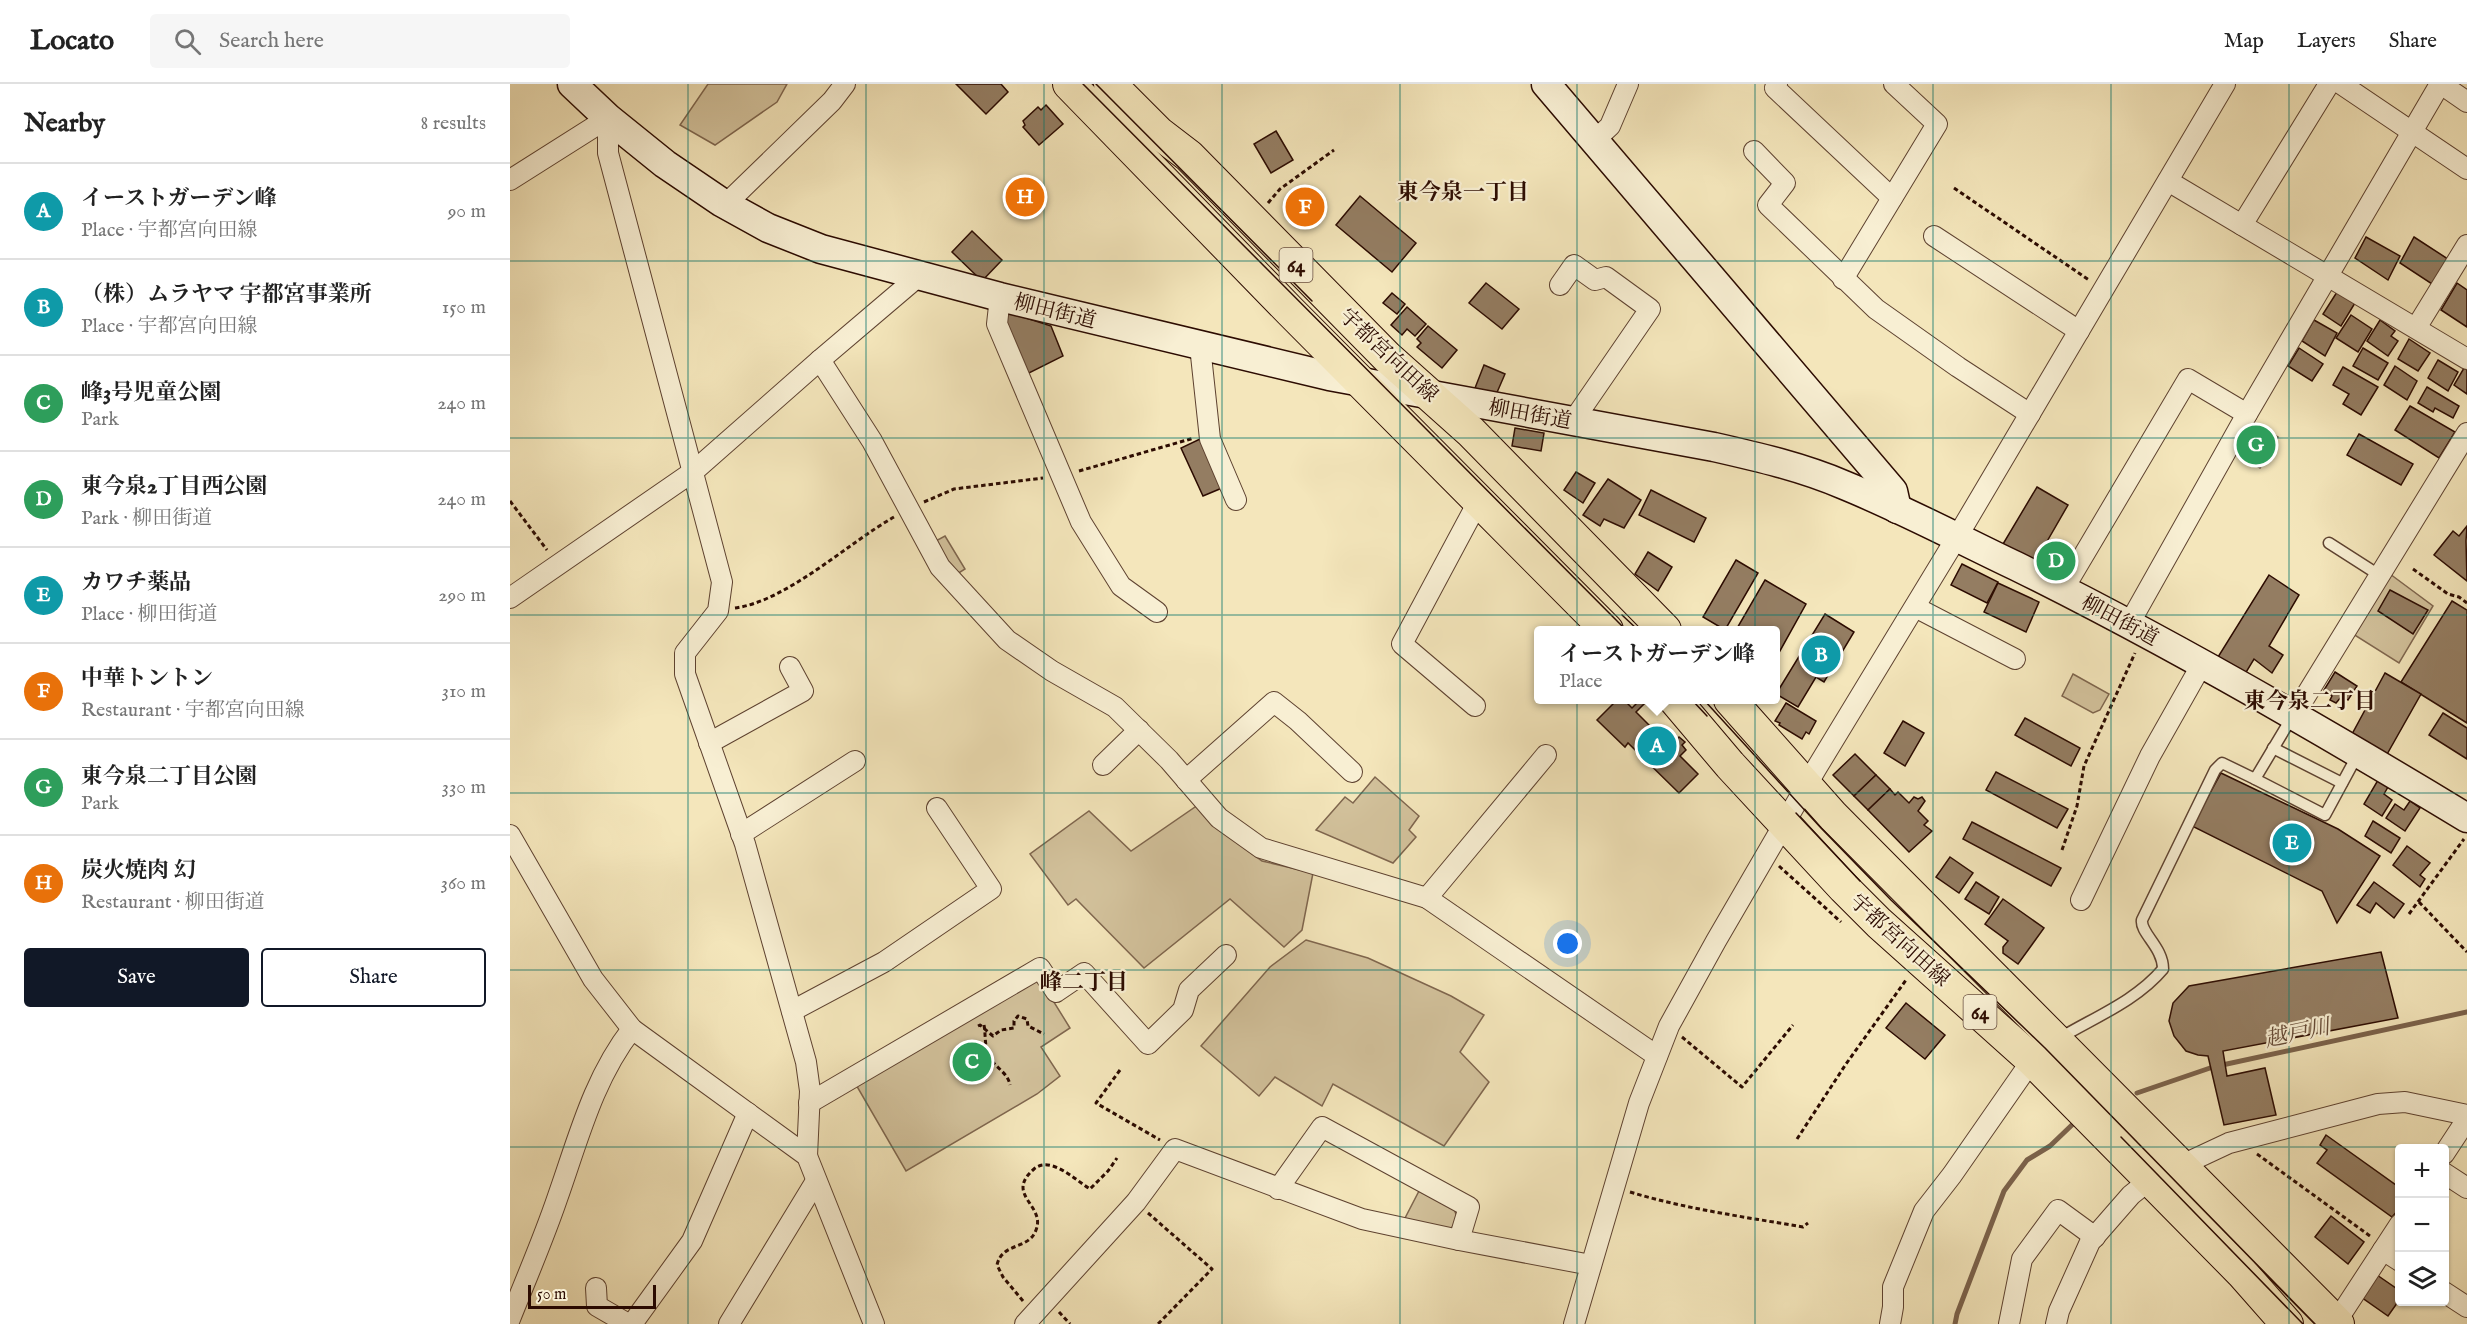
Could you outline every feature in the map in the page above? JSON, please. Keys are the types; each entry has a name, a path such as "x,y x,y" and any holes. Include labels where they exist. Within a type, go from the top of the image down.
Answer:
{"main road":[{"path":"1047,84 1079,115 1168,187"},
{"name":"宇都宮向田線","path":"1069,84 1603,626"},
{"name":"宇都宮向田線","path":"1110,84 1159,133 1189,156 1387,357 1471,432 1661,626"},
{"path":"1133,84 1155,108 1159,133"},
{"name":"宇都宮向田線","path":"1679,704 1784,825 1879,923 2032,1060 2242,1273 2287,1324"},
{"name":"宇都宮向田線","path":"1734,704 1806,788 2337,1323"}],"street":[{"name":"柳田街道","path":"572,84 608,118 665,164 725,205 795,241 1000,297 1200,346 1433,397 1714,447 1767,459 1843,484 1957,537 2137,628 2294,715 2467,818"},
{"path":"725,205 832,101 845,84"},
{"path":"1546,84 1893,490 1897,509"},
{"path":"1594,140 1610,126 1628,84"},
{"path":"1777,84 1775,88 1892,198"},
{"path":"1843,279 1937,124 1894,84"},
{"path":"1574,1324 1639,1103 1669,1026 1766,855 2225,84"},
{"path":"2242,225 2329,84"},
{"path":"2341,84 2467,169"},
{"path":"2137,628 2247,414 2441,84 2467,102"},
{"path":"510,180 608,118"},
{"path":"608,118 608,153 722,582 718,610 685,653 685,674 741,834 806,1062 809,1103 807,1156 874,1324"},
{"path":"1754,151 1785,183 1767,205 1843,279 1876,309 2030,414"},
{"path":"2168,181 2467,359"},
{"path":"1934,236 2079,331"},
{"path":"2416,328 2467,245"},
{"path":"1560,285 1574,265 1595,280 1606,277 1650,309 1573,421"},
{"path":"510,598 694,471 920,275"},
{"path":"1000,297 997,324 1081,522 1121,586 1157,612"},
{"path":"1200,346 1209,434 1236,500"},
{"path":"820,360 872,441 940,567 1007,640 1052,671 1116,706 1219,818 1261,848 1427,898 1657,1056"},
{"path":"2063,590 2188,379 2247,414"},
{"path":"2294,715 2467,433"},
{"path":"1475,706 1402,644 1479,500"},
{"path":"1915,607 2015,659"},
{"path":"2081,900 2150,756 2202,664"},
{"path":"710,743 803,691 790,667"},
{"path":"1186,780 1274,702 1298,721 1352,772"},
{"path":"1103,765 1139,730"},
{"path":"1427,898 1546,755"},
{"path":"741,834 855,761"},
{"path":"792,1011 884,962 991,889 937,808"},
{"path":"510,835 593,979 632,1029 807,1156"},
{"path":"809,1103 1040,968 1056,992 1084,973 1148,1044 1183,1010 1189,990 1226,956"},
{"path":"510,1319 556,1201 585,1115 613,1053 632,1029"},
{"path":"1890,1324 1893,1287 1924,1211 1952,1175 2032,1060"},
{"path":"2182,1166 2238,1141 2378,1104 2405,1102 2467,1115"},
{"path":"596,1288 597,1306 630,1324 692,1241 748,1113"},
{"path":"2449,1148 2467,1119"},
{"path":"1278,1189 1322,1126 1469,1207 1459,1240"},
{"path":"1029,1319 1136,1202 1175,1149 1362,1219 1590,1265"},
{"path":"2449,1176 2467,1188"},
{"path":"2059,1322 2068,1291 2095,1237 2132,1195 2151,1179"},
{"path":"729,1324 816,1181"},
{"path":"2009,1324 2022,1259 2058,1210 2095,1237"},
{"path":"2337,1323 2378,1244 2395,1229"},
{"path":"2378,1244 2395,1257"},
{"path":"2449,1295 2467,1307"}],"lane":[{"path":"2329,543 2379,575"},
{"path":"2255,779 2294,715"},
{"path":"2273,748 2342,783"},
{"path":"2057,1040 2131,997 2163,969 2159,950 2142,928 2142,920 2219,765 2222,763 2325,815 2358,753"}],"path":[{"path":"1252,220 1280,189 1334,150"},
{"path":"1954,188 2103,290"},
{"path":"718,610 752,606 832,560 890,520 954,489 1061,476 1209,434"},
{"path":"510,501 559,564"},
{"path":"2413,569 2448,594 2459,597 2467,603"},
{"path":"2062,850 2077,806 2084,766 2137,628"},
{"path":"2409,914 2467,835"},
{"path":"1766,855 1845,925"},
{"path":"2419,902 2467,952"},
{"path":"1797,1138 1906,979"},
{"path":"958,1016 967,1033 980,1025 993,1036 1001,1030 1014,1028 1014,1021 1018,1016 1027,1019 1028,1026 1044,1034"},
{"path":"984,1025 990,1058 1006,1076 1010,1085"},
{"path":"1669,1026 1742,1087 1793,1025"},
{"path":"1120,1070 1096,1103 1175,1149"},
{"path":"2238,1141 2378,1244"},
{"path":"1029,1319 998,1265 1002,1254 1007,1249 1027,1242 1037,1229 1038,1218 1022,1192 1023,1182 1032,1171 1047,1163 1090,1190 1117,1158"},
{"path":"1614,1187 1657,1200 1735,1215 1803,1227 1808,1223"},
{"path":"1136,1202 1166,1231 1212,1269 1158,1324"}],"shaded area":[{"path":"708,84 787,84 777,102 715,145 680,125"},
{"path":"2259,426 2278,437 2260,468 2234,452 2248,427"},
{"path":"945,536 965,569 954,576 932,543"},
{"path":"2051,540 2076,556 2067,571 2054,576 2036,566"},
{"path":"2390,574 2433,606 2399,663 2353,634"},
{"path":"2073,674 2109,694 2100,710 2093,713 2062,696"},
{"path":"1375,777 1419,816 1409,830 1416,837 1393,863 1316,830 1345,797 1353,803"},
{"path":"1198,805 1216,827 1262,861 1313,873 1302,930 1284,947 1230,899 1144,968 1076,899 1068,905 1030,854 1089,811 1131,851"},
{"path":"1306,940 1368,958 1451,996 1484,1015 1460,1052 1489,1082 1444,1146 1333,1084 1322,1106 1275,1077 1259,1096 1201,1046 1270,967"},
{"path":"1039,978 1070,1028 1041,1047 1060,1076 1037,1094 906,1171 855,1083"},
{"path":"1419,1191 1454,1209 1457,1217 1455,1226 1444,1231 1403,1222"}],"building":[{"path":"956,84 1001,84 1008,92 986,114"},
{"path":"1046,105 1063,124 1039,145 1023,127 1025,125 1023,121 1038,107 1041,110"},
{"path":"1276,131 1293,160 1271,173 1254,144"},
{"path":"1307,188 1324,207 1305,224 1288,204"},
{"path":"1360,196 1416,243 1392,272 1336,225"},
{"path":"972,231 1002,260 982,281 952,252"},
{"path":"2366,237 2400,256 2388,280 2355,258"},
{"path":"2414,237 2451,261 2435,286 2400,263"},
{"path":"1486,283 1519,309 1502,329 1469,303"},
{"path":"2457,283 2467,290 2467,327 2441,310"},
{"path":"2337,292 2355,303 2341,326 2323,314"},
{"path":"1392,293 1405,304 1397,314 1383,303"},
{"path":"1407,307 1426,324 1415,336 1407,329 1402,335 1391,325"},
{"path":"1005,311 1051,326 1063,356 1023,376 1002,323"},
{"path":"2351,315 2372,329 2358,352 2336,338"},
{"path":"2314,320 2337,333 2325,356 2302,341"},
{"path":"2380,320 2395,331 2391,336 2398,341 2388,356 2367,341"},
{"path":"1428,326 1457,350 1442,368 1417,347 1421,343 1417,339"},
{"path":"2409,339 2430,353 2418,371 2398,359"},
{"path":"2299,348 2323,364 2312,381 2288,366"},
{"path":"2363,348 2388,363 2378,380 2353,366"},
{"path":"2438,360 2458,372 2448,391 2428,378"},
{"path":"1484,365 1505,374 1495,397 1475,388"},
{"path":"2395,366 2417,381 2407,400 2384,385"},
{"path":"2343,367 2378,387 2361,415 2343,404 2349,394 2333,385"},
{"path":"2464,368 2467,370 2467,394 2454,385"},
{"path":"2427,387 2459,406 2453,418 2435,408 2433,412 2418,403"},
{"path":"2410,406 2455,432 2439,458 2395,430"},
{"path":"1515,428 1544,433 1541,451 1512,446"},
{"path":"2359,434 2413,464 2401,485 2347,455"},
{"path":"1200,439 1222,488 1203,496 1181,448"},
{"path":"1576,472 1595,483 1583,503 1564,490"},
{"path":"1608,479 1641,500 1624,528 1604,519 1600,526 1583,515"},
{"path":"2037,487 2068,505 2034,564 2003,544"},
{"path":"1651,490 1706,518 1694,542 1639,515"},
{"path":"2467,526 2467,581 2434,555 2453,531 2459,536"},
{"path":"1648,552 1672,567 1658,591 1635,574"},
{"path":"1736,560 1758,573 1727,626 1718,626 1703,617"},
{"path":"1962,564 1998,582 1987,603 1951,585"},
{"path":"2269,575 2299,595 2269,646 2283,655 2272,673 2254,659 2245,674 2218,657"},
{"path":"1765,580 1806,604 1780,651 1780,626 1738,626"},
{"path":"1998,583 2039,602 2026,632 1984,612"},
{"path":"2390,590 2428,610 2413,634 2378,611"},
{"path":"2452,601 2467,610 2467,723 2401,682"},
{"path":"1825,614 1854,632 1824,682 1816,677 1798,707 1780,696 1780,687"},
{"path":"2335,672 2357,686 2348,700 2342,696 2336,703 2330,700 2332,696 2324,690"},
{"path":"2385,673 2421,694 2386,756 2351,736"},
{"path":"1786,703 1816,721 1809,734 1806,732 1802,739 1775,721"},
{"path":"1613,704 1628,704 1632,708 1636,704 1644,704 1636,712 1670,746 1679,737 1685,742 1682,745 1686,750 1680,756 1698,774 1679,793 1628,743 1625,747 1597,720"},
{"path":"2443,713 2467,728 2467,759 2429,735"},
{"path":"2025,718 2080,748 2071,766 2015,735"},
{"path":"1903,721 1924,733 1905,766 1884,753"},
{"path":"1855,754 1876,775 1854,796 1833,775"},
{"path":"1996,772 2068,809 2057,828 1986,790"},
{"path":"2221,773 2338,829 2380,856 2337,923 2322,891 2192,826"},
{"path":"1876,775 1890,789 1868,810 1854,796"},
{"path":"2378,780 2388,787 2384,794 2392,800 2382,816 2364,804"},
{"path":"1890,789 1895,795 1898,792 1909,803 1914,797 1918,799 1922,797 1925,801 1918,811 1928,821 1924,825 1932,831 1909,852 1868,810"},
{"path":"2410,801 2420,808 2405,831 2386,818 2395,804 2404,810"},
{"path":"2373,821 2400,838 2391,853 2365,836"},
{"path":"1972,822 2061,868 2051,886 1963,839"},
{"path":"2407,846 2430,863 2420,875 2425,879 2420,887 2393,865"},
{"path":"1950,857 1973,873 1959,893 1936,877"},
{"path":"1976,882 1999,897 1989,914 1965,899"},
{"path":"2374,882 2404,904 2394,918 2376,903 2370,913 2357,905"},
{"path":"2003,899 2044,928 2018,964 2003,953 2003,947 2008,941 1985,924"},
{"path":"2381,952 2398,1018 2223,1051 2227,1076 2265,1068 2276,1115 2224,1125 2208,1056 2186,1051 2174,1036 2169,1021 2173,1003 2189,986"},
{"path":"1906,1003 1945,1035 1925,1059 1886,1028"},
{"path":"2326,1135 2395,1184 2395,1214 2392,1217 2317,1163 2327,1150 2320,1145"},
{"path":"2331,1216 2364,1242 2348,1264 2315,1237"},
{"path":"2377,1275 2395,1288 2395,1306 2388,1316 2361,1297"}],"waterway":[{"name":"越戸川","path":"2137,1093 2213,1067 2467,1012"},
{"name":"越戸川","path":"1955,1324 2004,1191 2027,1160 2050,1146 2074,1123"}],"tram line":[{"path":"1083,84 1622,626"},
{"path":"1096,84 1312,301"},
{"path":"1622,615 1634,626"},
{"path":"1696,704 1707,716"},
{"path":"1708,704 1821,828 1891,900 2045,1048 2315,1324"},
{"path":"1796,813 1860,881"},
{"path":"2121,1137 2303,1324"}],"place":[{"name":"炭火焼肉 幻","path":"1025,197"},
{"name":"中華トントン","path":"1305,207"},
{"name":"東今泉二丁目公園","path":"2256,445"},
{"name":"東今泉2丁目西公園","path":"2056,561"},
{"name":"（株）ムラヤマ 宇都宮事業所","path":"1821,655"},
{"name":"イーストガーデン峰","path":"1657,746"},
{"name":"カワチ薬品","path":"2292,843"},
{"name":"峰3号児童公園","path":"972,1062"}],"district":[{"name":"東今泉一丁目","path":"1463,191"},
{"name":"東今泉二丁目","path":"2310,700"},
{"name":"峰二丁目","path":"1084,981"}]}
